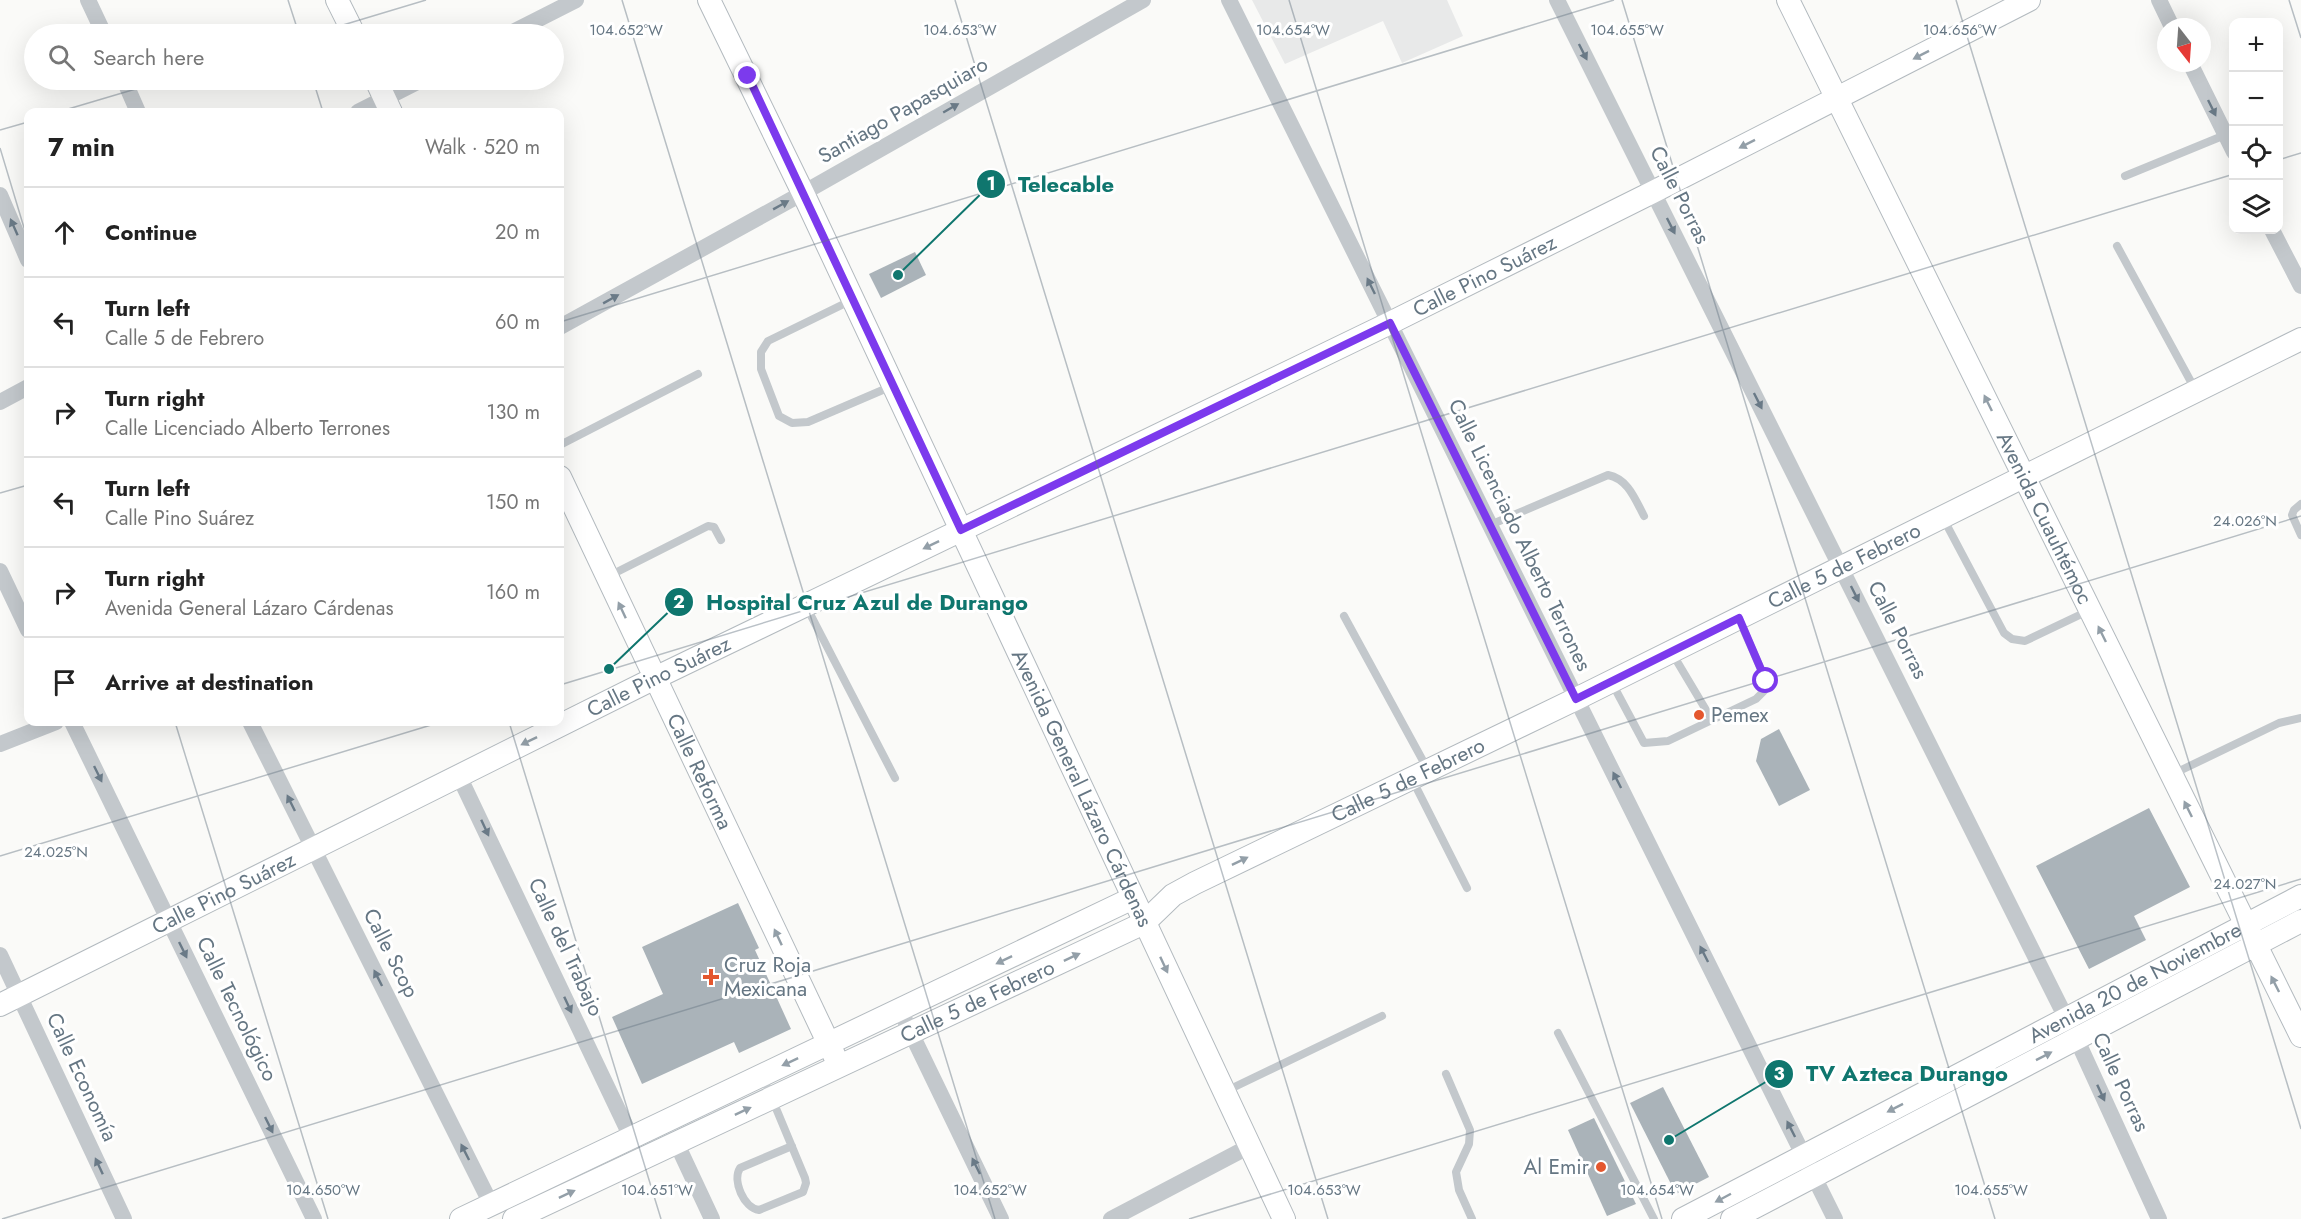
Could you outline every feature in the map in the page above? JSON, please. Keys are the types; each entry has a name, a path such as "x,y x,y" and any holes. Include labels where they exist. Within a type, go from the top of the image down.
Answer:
{"street":[{"path":"88,0 99,24"},
{"path":"337,0 349,24"},
{"path":"529,24 576,0"},
{"name":"Avenida General Lázaro Cárdenas","path":"710,0 1284,1219"},
{"name":"Santiago Papasquiaro","path":"564,325 1143,0"},
{"name":"Calle Licenciado Alberto Terrones","path":"1229,0 1835,1219"},
{"name":"Calle Porras","path":"1557,0 2077,1040 2159,1219"},
{"name":"Avenida Cuauhtémoc","path":"1788,0 2301,1036"},
{"name":"Calle Pino Suárez","path":"564,724 1390,323 2029,0"},
{"path":"2159,0 2168,18"},
{"path":"2194,72 2229,143"},
{"path":"128,90 136,108"},
{"path":"365,108 399,90"},
{"path":"0,195 24,251"},
{"path":"2274,234 2301,286"},
{"name":"Calle 5 de Febrero","path":"514,1219 1144,923 1173,895 1195,883 1672,652 2301,339"},
{"path":"0,402 24,389"},
{"name":"Calle Reforma","path":"564,486 839,1066"},
{"path":"0,571 24,622"},
{"path":"0,744 46,726"},
{"name":"Calle Tecnológico","path":"74,726 314,1219"},
{"name":"Calle Scop","path":"252,726 492,1204"},
{"name":"Calle Pino Suárez","path":"10,1001 559,726"},
{"name":"Calle del Trabajo","path":"459,776 631,1137"},
{"name":"Avenida 20 de Noviembre","path":"1683,1219 1809,1165 2077,1040 2251,935 2301,896"},
{"name":"Calle 5 de Febrero","path":"461,1219 1132,898"},
{"name":"Avenida 20 de Noviembre","path":"1732,1219 1809,1165 2066,1019 2251,935 2301,921"},
{"name":"Calle Economía","path":"0,955 10,1001 124,1219"},
{"path":"900,1010 1001,1219"},
{"path":"676,1142 712,1219"},
{"path":"1111,1219 1250,1146"}],"lane":[{"path":"2125,176 2225,135"},
{"path":"2117,246 2196,391"},
{"path":"853,300 768,340 764,345 760,360 761,369 779,416 792,423 808,422 893,386"},
{"path":"564,443 698,374"},
{"path":"1490,525 1608,475 1618,477 1627,486 1644,516"},
{"path":"2301,504 2292,515 2301,535"},
{"path":"1943,517 2004,633 2012,639 2025,641 2090,610"},
{"path":"607,578 708,526 714,527 721,540"},
{"path":"806,605 895,778"},
{"path":"1344,616 1420,775 1467,888"},
{"path":"1611,682 1644,743 1668,741 1756,699 1764,691 1766,681 1739,618"},
{"path":"1672,652 1712,720"},
{"path":"2171,774 2279,723 2301,718"},
{"path":"1224,1092 1382,1016"},
{"path":"1558,1033 1654,1219"},
{"path":"1446,1074 1470,1130 1468,1144 1456,1172 1459,1190 1473,1219"},
{"path":"762,1075 792,1146 806,1183 803,1192 759,1210 752,1209 746,1203 737,1180 740,1168 792,1146"}],"shaded area":[{"path":"1252,0 1447,0 1463,36 1402,63 1383,21 1285,64"}],"building":[{"path":"915,252 926,275 881,298 869,274"},
{"path":"1779,729 1810,790 1779,806 1756,761 1761,739"},
{"path":"2149,808 2190,887 2134,916 2146,940 2089,969 2036,866"},
{"name":"Cruz Roja Mexicana","path":"738,903 759,948 755,950 791,1029 739,1053 734,1042 642,1084 612,1017 663,994 642,947"},
{"path":"1663,1087 1709,1177 1676,1194 1630,1103"},
{"name":"Al Emir","path":"1594,1118 1636,1204 1607,1216 1568,1130"}],"place":[{"name":"Telecable","path":"898,275"},
{"name":"Hospital Cruz Azul de Durango","path":"609,669"},
{"name":"Pemex","path":"1699,715"},
{"name":"Cruz Roja Mexicana","path":"711,977"},
{"name":"TV Azteca Durango","path":"1669,1140"},
{"name":"Al Emir","path":"1601,1167"}],"route":[{"path":"748,76 961,530 1390,323 1576,699 1739,618 1766,681"}]}
